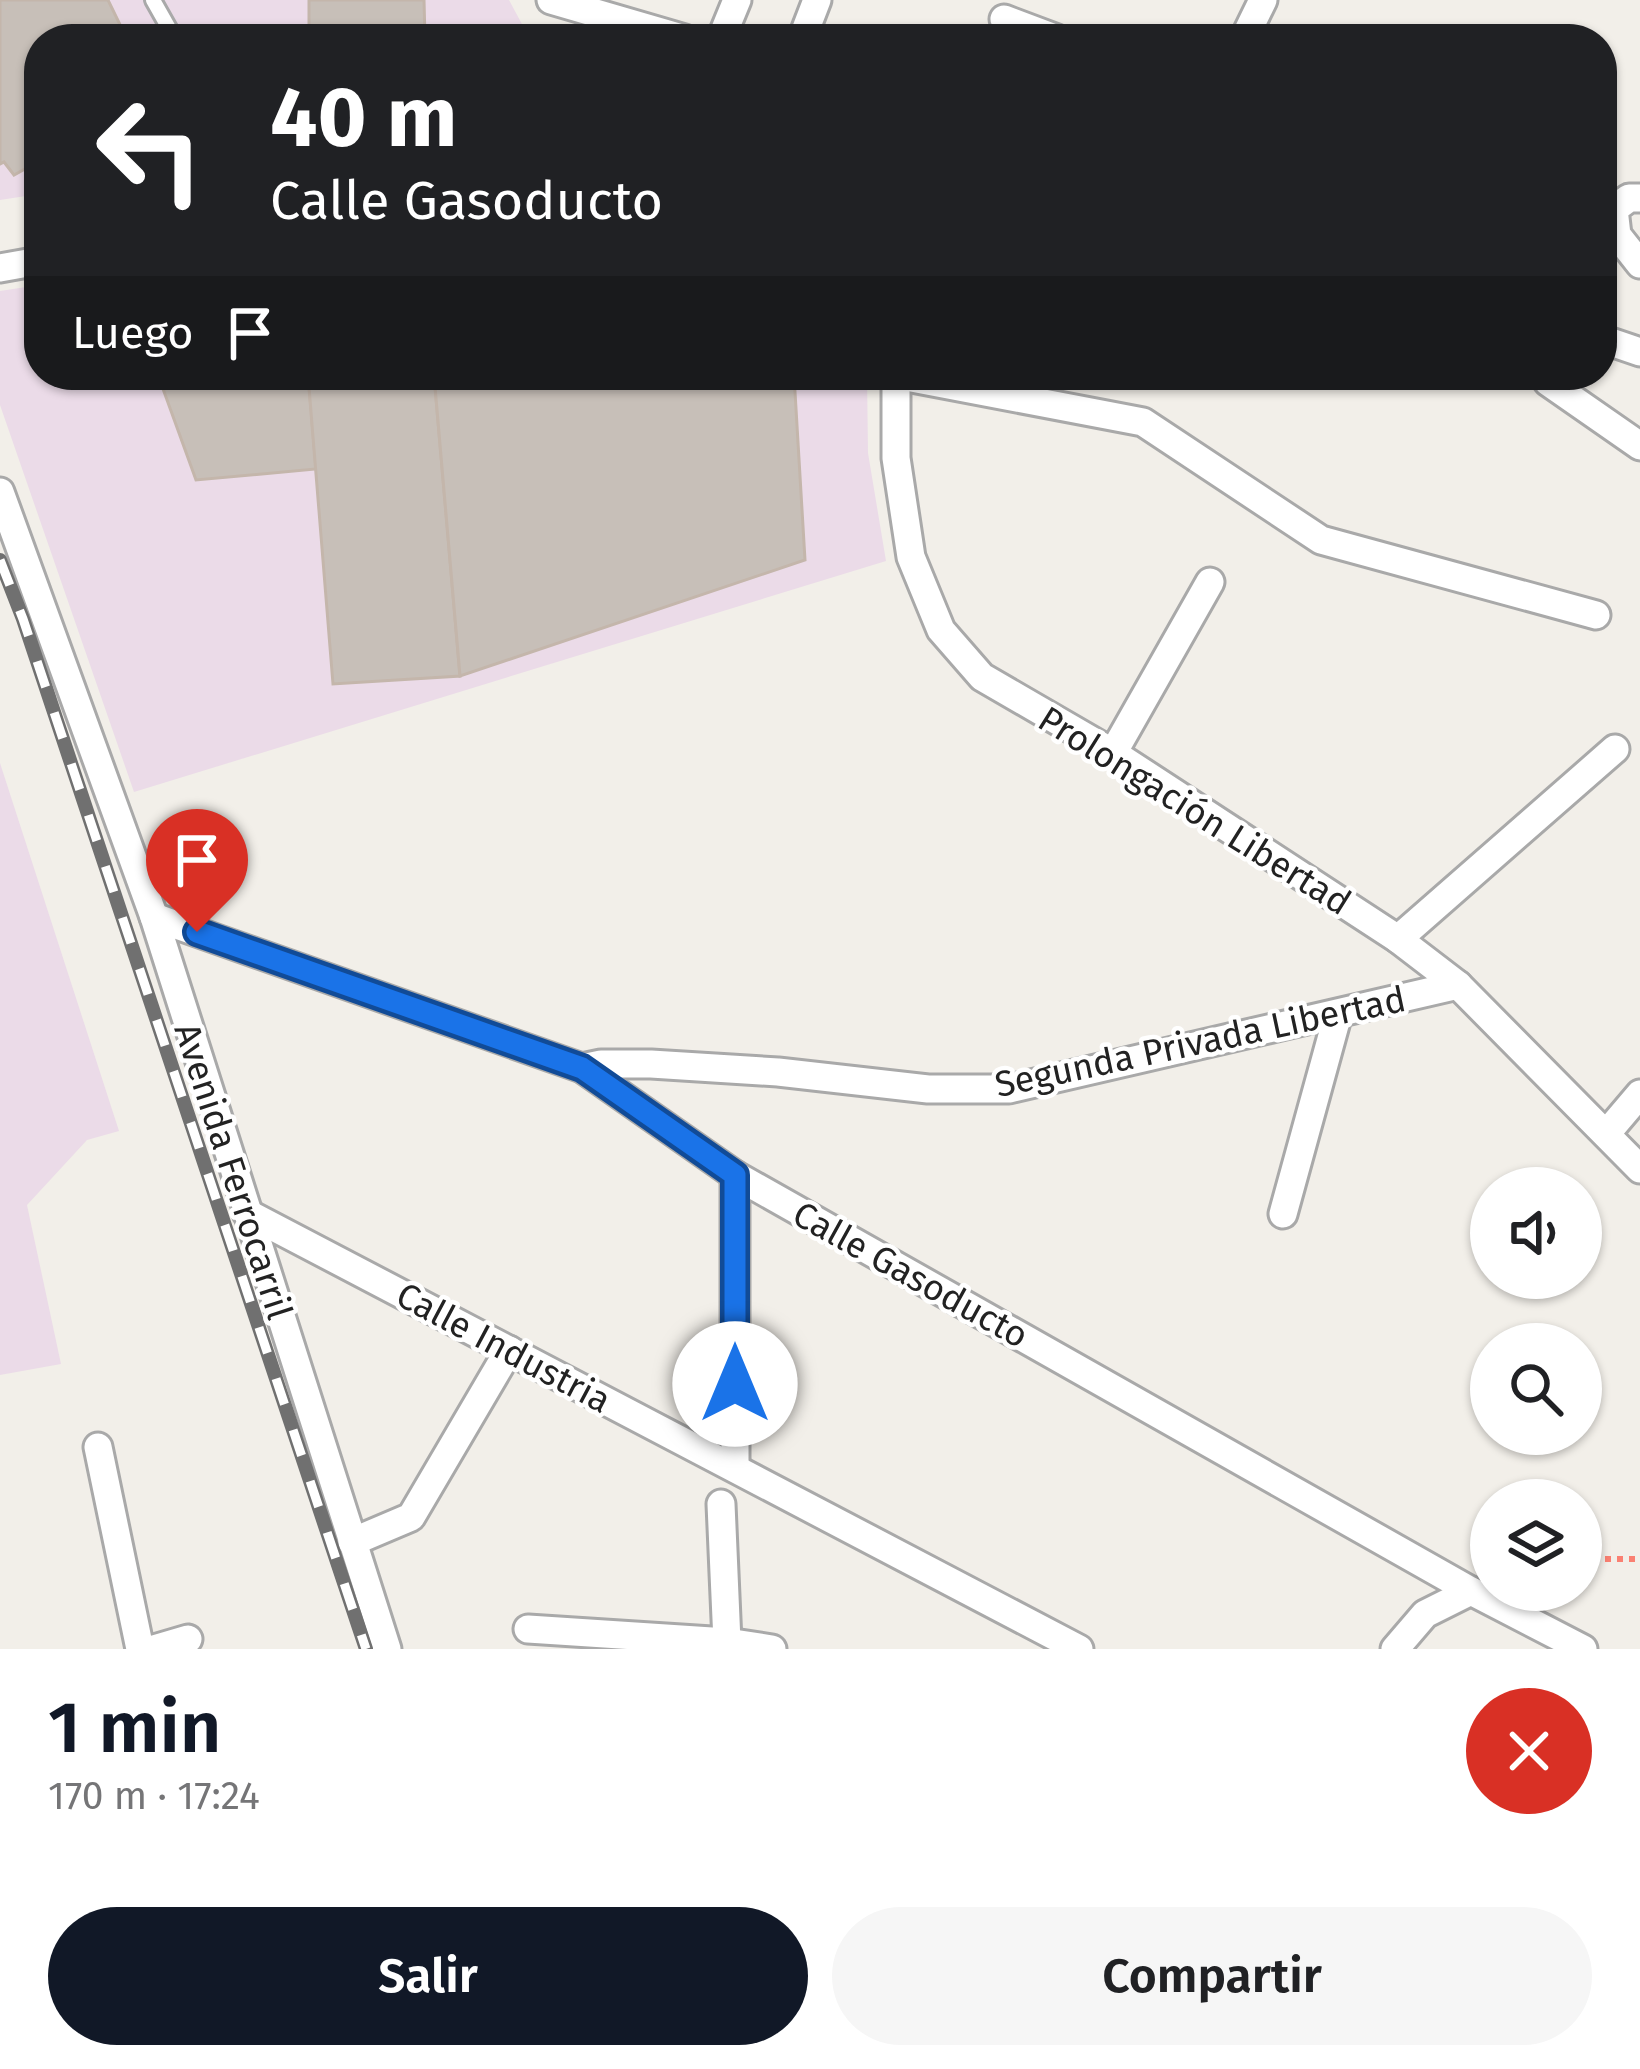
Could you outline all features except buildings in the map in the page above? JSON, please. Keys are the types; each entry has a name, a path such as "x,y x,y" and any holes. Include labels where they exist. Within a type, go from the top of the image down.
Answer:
{"street":[{"path":"551,0 633,24"},
{"path":"1617,228 1640,264"},
{"name":"Prolongación Libertad","path":"896,390 896,458 911,557 941,630 982,677 1113,753 1398,939 1459,985 1640,1169"},
{"path":"975,390 1143,422 1322,540 1596,615"},
{"path":"1560,390 1640,446"},
{"name":"Avenida Ferrocarril","path":"0,492 154,917 386,1649"},
{"path":"1113,753 1210,582"},
{"path":"1398,939 1615,749"},
{"name":"Calle Gasoducto","path":"154,917 582,1068 735,1175 1470,1591"},
{"name":"Segunda Privada Libertad","path":"582,1068 651,1064 928,1089 1009,1089 1459,985"},
{"path":"1283,1214 1338,1014"},
{"path":"1606,1135 1640,1094"},
{"path":"735,1175 735,1467"},
{"name":"Calle Industria","path":"247,1213 1079,1649"},
{"path":"352,1542 411,1517 508,1350"},
{"path":"98,1447 140,1649"},
{"path":"721,1504 727,1642"},
{"path":"1395,1649 1425,1614 1470,1592"},
{"name":"Calle Gasoducto","path":"1508,1611 1583,1649"},
{"path":"528,1629 772,1649"},
{"path":"154,1649 188,1640"}],"path":[{"path":"1602,1559 1640,1559"}],"shaded area":[{"path":"0,0 509,0 522,24 24,24 24,196 0,200"},
{"path":"24,287 24,390 867,390 868,453 886,561 134,792 0,405 0,291"},
{"path":"0,763 119,1131 87,1140 27,1205 61,1364 0,1375"}],"railway":[{"path":"0,560 366,1649"}],"route":[{"path":"197,932 582,1068 735,1175 735,1384"}]}
